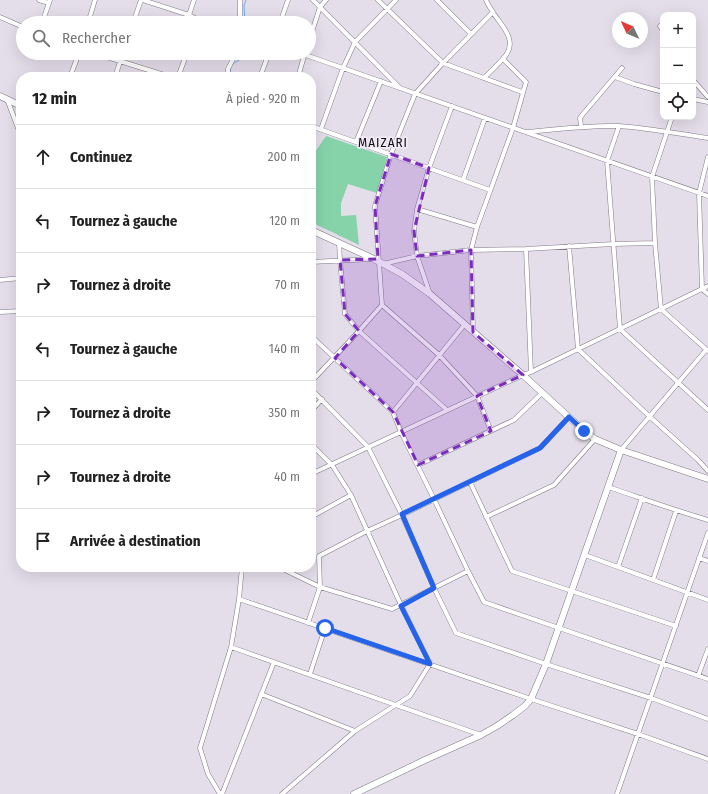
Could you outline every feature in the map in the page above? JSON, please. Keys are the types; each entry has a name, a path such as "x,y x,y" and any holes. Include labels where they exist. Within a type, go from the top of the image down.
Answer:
{"main road":[{"path":"0,96 16,104"},
{"path":"316,232 402,274 430,294 523,375 584,431 595,439 622,450 708,479"},
{"path":"354,794 481,735 513,715 525,706 531,699 546,664 622,450"}],"street":[{"path":"39,0 50,2 45,16"},
{"path":"90,16 95,0"},
{"path":"136,16 142,0 189,15 194,0"},
{"path":"240,0 240,16"},
{"path":"282,16 288,0"},
{"path":"313,0 400,88"},
{"path":"316,19 320,7 326,0"},
{"path":"378,0 443,63 522,92"},
{"path":"320,130 343,68 355,42 396,0"},
{"path":"437,0 471,34"},
{"path":"484,78 503,59 509,50 510,42 508,33 486,0"},
{"path":"491,431 478,396 439,355 382,305 375,206 391,154 415,94 493,12"},
{"path":"0,17 16,24"},
{"path":"316,59 708,196"},
{"path":"473,332 471,250 477,227 513,128 526,82 503,59"},
{"path":"72,72 76,60"},
{"path":"116,72 120,60 150,72"},
{"path":"180,72 184,60"},
{"path":"228,72 232,60"},
{"path":"262,72 266,60"},
{"path":"299,72 302,60"},
{"path":"581,126 580,118 622,68"},
{"path":"615,77 660,91"},
{"path":"356,142 381,81"},
{"path":"696,83 708,97"},
{"path":"6,99 16,124"},
{"path":"696,100 708,102"},
{"path":"430,294 417,256 414,231 418,209 429,168 452,106"},
{"path":"463,180 485,118"},
{"path":"622,450 649,416 707,350 661,309 655,243 652,176 671,120"},
{"path":"525,132 581,126 619,126 708,138"},
{"path":"619,126 607,161 620,329 708,410"},
{"path":"316,128 490,190"},
{"path":"708,157 699,193 702,289 708,294"},
{"path":"418,209 477,227"},
{"path":"339,243 346,314 360,331 447,410"},
{"path":"316,262 340,260 378,262 471,250 655,243"},
{"path":"569,246 578,349 708,471"},
{"path":"526,249 531,372"},
{"path":"0,280 16,278"},
{"path":"316,472 531,372 708,286"},
{"path":"316,377 360,331 382,305"},
{"path":"0,312 16,311"},
{"path":"393,412 465,324"},
{"path":"316,341 393,412 401,432 484,602 708,680"},
{"path":"418,466 514,420 542,393"},
{"path":"316,394 368,447 402,514 434,588 456,632 546,664 651,698 708,719"},
{"path":"316,405 322,399"},
{"path":"308,623 320,587 319,556 367,530 540,448 569,417"},
{"path":"486,516 554,485 595,439"},
{"path":"316,449 332,464 351,495 401,606 430,664"},
{"path":"470,482 512,572 676,626"},
{"path":"608,487 676,511 708,520"},
{"path":"316,514 351,495"},
{"path":"618,567 642,498"},
{"path":"653,580 676,511"},
{"path":"617,794 708,534"},
{"path":"585,555 708,600"},
{"path":"699,558 708,561"},
{"path":"289,572 320,587 392,609 401,606 468,571"},
{"path":"221,794 208,774 200,748 231,646 239,599 242,572"},
{"path":"239,599 708,759"},
{"path":"310,674 325,628"},
{"path":"231,646 481,735"},
{"path":"698,676 708,649"},
{"path":"221,794 274,662"},
{"path":"282,794 355,731 410,696 430,664"},
{"path":"261,694 355,731"}],"highlighted area":[{"path":"391,154 429,168 414,231 417,256 471,250 473,332 523,375 477,396 491,431 418,465 393,412 335,358 359,331 345,314 340,260 378,259 375,206"}],"green space":[{"path":"326,136 387,157 377,193 348,184 341,203 341,216 356,215 359,245 316,224 316,151"}],"waterway":[{"path":"245,16 244,5 246,0"},
{"path":"230,72 233,64 239,60"}],"district":[{"name":"MAIZARI","path":"383,142"}],"route":[{"path":"325,628 430,664 401,606 434,588 402,514 540,448 569,417 584,431"}]}
